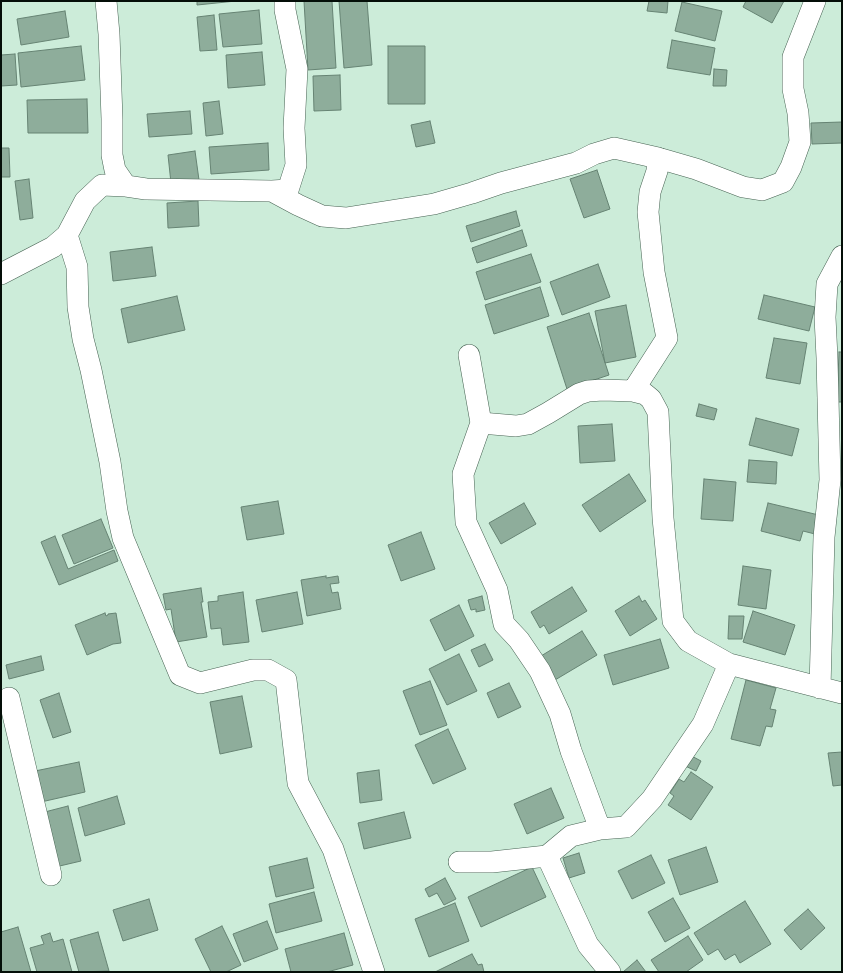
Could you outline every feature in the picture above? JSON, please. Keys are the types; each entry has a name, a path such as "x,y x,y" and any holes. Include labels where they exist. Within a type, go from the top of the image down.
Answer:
{"street":[{"path":"106,1 109,34 114,181"},
{"path":"114,181 146,190 288,190 302,164 294,128 297,69 285,10 285,1"},
{"path":"272,191 322,216 346,218 434,204 472,194 501,183 576,163 594,154 614,148 658,158 696,169 743,187 762,190 783,182 791,167 800,142 798,113 793,89 793,57 815,1"},
{"path":"633,391 667,338 654,272 648,212 650,192 657,172 658,158"},
{"path":"1,274 53,247 66,236 85,201 114,181"},
{"path":"66,236 77,267 79,314 110,462 117,511 123,538 180,675 200,683 252,670 268,670 286,680 298,783 333,849 374,972"},
{"path":"820,688 824,537 830,480 825,316 827,284 842,256"},
{"path":"469,356 481,423 463,474 466,522 497,590 504,624 519,640 540,671 560,714 571,751 600,829"},
{"path":"481,423 516,426 528,424 548,414 579,394 603,390 633,391 645,394 651,399 658,412 663,518 673,621 688,641 729,664 842,693"},
{"path":"459,862 492,862 547,856 571,836 600,829 626,828 652,799 702,724 729,664"},
{"path":"1,702 9,698 51,875"},
{"path":"547,856 588,945 610,972"}],"building":[{"path":"197,1 236,1 197,5"},
{"path":"304,1 332,1 336,68 308,70"},
{"path":"339,1 367,1 372,65 344,68"},
{"path":"649,1 668,1 667,13 647,11"},
{"path":"746,1 784,1 772,23 743,7"},
{"path":"682,2 722,11 715,41 675,31"},
{"path":"259,10 262,44 223,47 219,14"},
{"path":"65,11 69,37 21,45 17,19"},
{"path":"214,15 217,50 200,51 197,17"},
{"path":"672,40 715,48 710,75 667,68"},
{"path":"81,46 85,80 21,87 18,53"},
{"path":"388,46 425,46 425,104 388,104"},
{"path":"262,52 265,85 228,88 226,55"},
{"path":"15,54 17,85 1,86 1,55"},
{"path":"714,69 727,70 726,86 713,86"},
{"path":"340,75 341,110 314,111 313,76"},
{"path":"87,99 88,133 28,133 27,100"},
{"path":"219,101 223,134 206,136 203,103"},
{"path":"190,111 192,134 149,137 147,114"},
{"path":"430,121 435,143 416,147 411,125"},
{"path":"842,122 842,143 812,144 811,123"},
{"path":"268,143 269,170 211,174 209,147"},
{"path":"1,148 9,148 10,177 1,177"},
{"path":"195,151 199,180 171,183 168,155"},
{"path":"597,170 610,209 584,218 570,179"},
{"path":"29,179 33,218 20,220 15,181"},
{"path":"198,201 199,226 168,228 167,203"},
{"path":"516,211 520,226 471,242 466,226"},
{"path":"522,230 527,246 477,263 472,248"},
{"path":"152,247 156,276 113,281 110,252"},
{"path":"531,254 541,282 485,300 476,272"},
{"path":"598,264 610,297 562,315 550,282"},
{"path":"540,287 549,316 494,334 485,305"},
{"path":"764,295 815,307 809,331 758,319"},
{"path":"177,296 185,330 128,343 121,309"},
{"path":"626,305 636,357 605,363 595,311"},
{"path":"589,313 609,375 567,389 547,327"},
{"path":"774,338 807,343 800,384 766,378"},
{"path":"839,352 842,352 842,402 837,402"},
{"path":"699,404 717,409 714,420 696,416"},
{"path":"756,418 799,429 792,456 749,445"},
{"path":"612,424 615,461 580,463 578,426"},
{"path":"749,460 777,462 776,484 747,482"},
{"path":"629,474 646,501 600,532 582,505"},
{"path":"704,479 736,482 733,521 701,519"},
{"path":"278,501 284,534 247,540 241,507"},
{"path":"524,503 536,524 501,544 489,523"},
{"path":"768,503 823,516 819,535 803,531 800,541 761,531"},
{"path":"101,519 113,548 74,564 62,535"},
{"path":"421,532 435,569 401,581 388,545"},
{"path":"55,536 68,569 114,550 118,561 59,585 41,542"},
{"path":"743,566 771,570 766,609 738,605"},
{"path":"326,576 326,578 338,576 339,583 330,584 332,593 338,592 341,609 307,616 301,580"},
{"path":"572,587 587,611 549,634 544,625 540,628 531,612"},
{"path":"201,588 203,602 201,602 207,637 176,642 171,609 166,610 163,594"},
{"path":"243,592 249,642 223,645 221,628 211,629 208,602 218,601 218,596"},
{"path":"297,592 303,624 262,632 256,600"},
{"path":"482,596 485,610 476,612 476,609 471,610 468,600"},
{"path":"639,596 642,602 645,600 657,619 630,636 615,611"},
{"path":"459,605 474,636 445,651 430,620"},
{"path":"753,611 795,625 785,655 743,642"},
{"path":"105,613 106,616 108,614 116,613 121,643 113,644 87,655 75,625"},
{"path":"729,616 744,616 742,639 728,639"},
{"path":"582,631 597,655 555,680 541,656"},
{"path":"660,639 669,668 613,685 604,655"},
{"path":"485,644 493,660 479,667 471,650"},
{"path":"459,654 477,691 447,705 429,669"},
{"path":"41,656 44,670 9,679 6,665"},
{"path":"746,680 776,688 770,709 776,710 772,727 766,726 760,746 731,739"},
{"path":"430,681 447,725 420,735 403,691"},
{"path":"509,683 521,707 498,718 487,693"},
{"path":"59,693 71,732 53,738 40,700"},
{"path":"242,696 252,747 220,754 210,702"},
{"path":"448,729 466,769 433,784 415,745"},
{"path":"842,752 842,785 833,786 828,753"},
{"path":"686,753 701,761 696,771 681,764"},
{"path":"79,762 85,792 41,802 35,771"},
{"path":"379,770 382,800 360,803 357,773"},
{"path":"691,772 713,787 691,820 668,805 674,796 670,793 679,779 684,782"},
{"path":"551,788 564,818 527,834 514,804"},
{"path":"117,796 125,824 85,836 78,808"},
{"path":"68,806 81,861 51,868 37,814"},
{"path":"404,812 411,838 364,849 358,823"},
{"path":"706,847 718,882 680,895 668,860"},
{"path":"579,853 585,873 569,878 563,858"},
{"path":"651,855 665,883 632,899 618,871"},
{"path":"307,858 314,888 276,897 269,867"},
{"path":"532,867 546,897 481,927 468,897"},
{"path":"445,878 456,899 444,905 437,893 429,897 425,889"},
{"path":"314,892 322,921 276,933 269,904"},
{"path":"673,898 690,928 665,942 648,912"},
{"path":"149,899 158,930 123,941 113,910"},
{"path":"745,901 771,944 740,963 735,954 725,960 718,949 708,955 694,933"},
{"path":"455,903 469,941 429,957 415,919"},
{"path":"808,909 825,928 801,950 784,930"},
{"path":"267,921 278,949 244,962 233,934"},
{"path":"222,926 241,965 226,972 211,972 195,939"},
{"path":"18,927 31,972 1,972 1,932"},
{"path":"98,932 109,971 79,972 70,940"},
{"path":"50,933 53,942 63,939 72,972 37,972 30,948 44,944 41,936"},
{"path":"344,933 353,965 327,972 291,972 285,949"},
{"path":"688,936 703,960 686,972 659,972 651,960"},
{"path":"472,954 478,965 482,964 484,972 435,972"},
{"path":"637,960 646,972 623,972"}]}
